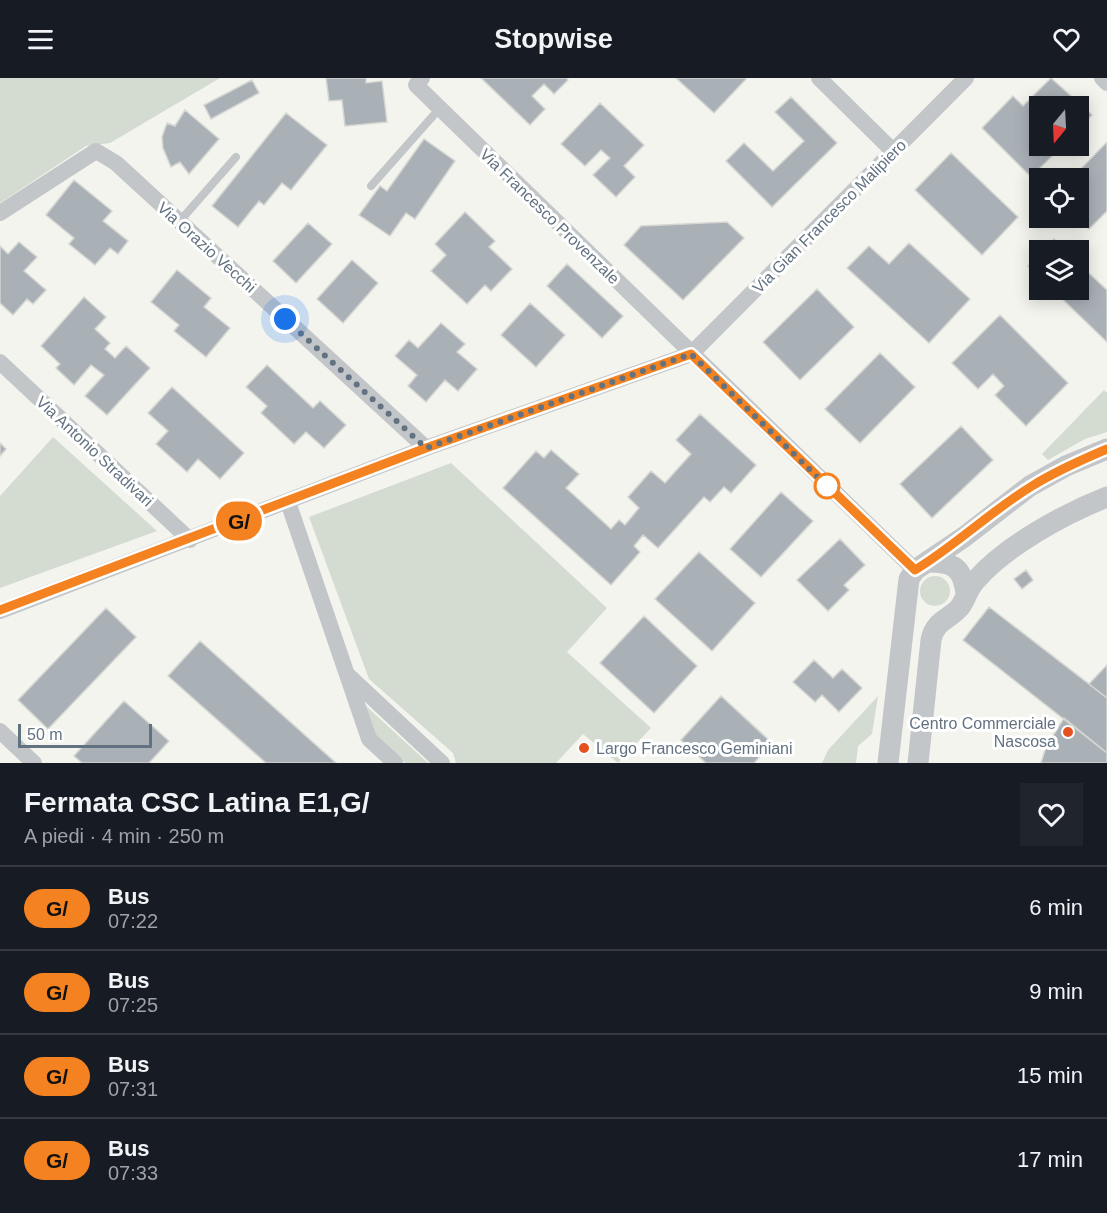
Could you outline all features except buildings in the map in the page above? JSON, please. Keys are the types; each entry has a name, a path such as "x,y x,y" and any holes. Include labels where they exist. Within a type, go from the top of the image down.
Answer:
{"street":[{"name":"Via Francesco Provenzale","path":"422,78 416,84 691,354 922,566"},
{"path":"819,78 894,152"},
{"name":"Via Gian Francesco Malipiero","path":"691,354 966,78"},
{"path":"1102,78 1107,82"},
{"name":"Via Orazio Vecchi","path":"0,213 96,151 116,164 426,448"},
{"path":"0,610 190,540 426,448 691,354"},
{"name":"Via Antonio Stradivari","path":"0,362 190,540"},
{"path":"888,763 909,579 922,566 1030,486 1066,466 1107,449"},
{"path":"918,763 931,640 936,624 954,613 962,604 966,592 976,579 1019,545 1055,522 1107,497"},
{"path":"288,502 349,675 369,740 395,763"},
{"path":"922,566 945,562 955,567 963,577 966,592"},
{"path":"908,590 913,606 921,614 932,618 945,618"},
{"path":"349,675 442,763"},
{"path":"0,731 34,763"}],"lane":[{"path":"372,186 440,108"},
{"path":"179,222 236,157"}],"shaded area":[{"path":"0,78 220,78 110,143 86,146 0,203"},
{"path":"1104,390 1107,393 1107,432 1085,439 1048,460 1042,454"},
{"path":"53,437 157,531 0,588 0,496"},
{"path":"451,463 607,608 567,652 651,728 618,763 583,734 556,763 456,763 453,753 369,679 309,517"},
{"path":"935,576 941,577 949,585 949,597 941,605 935,606 929,605 921,597 920,591 921,585 929,577"},
{"path":"878,696 872,734 858,746 856,763 822,763 828,750"},
{"path":"366,706 428,763 405,763 375,735"}],"bus line":[{"name":"G/","path":"0,610 190,540 426,448 691,354 915,570 964,537 1030,486 1066,466 1107,449"}],"place":[{"name":"Centro Commerciale Nascosa","path":"1068,732"},
{"name":"Largo Francesco Geminiani","path":"584,748"}],"route":[{"path":"285,319 426,448 691,354 831,490 827,486"}]}
